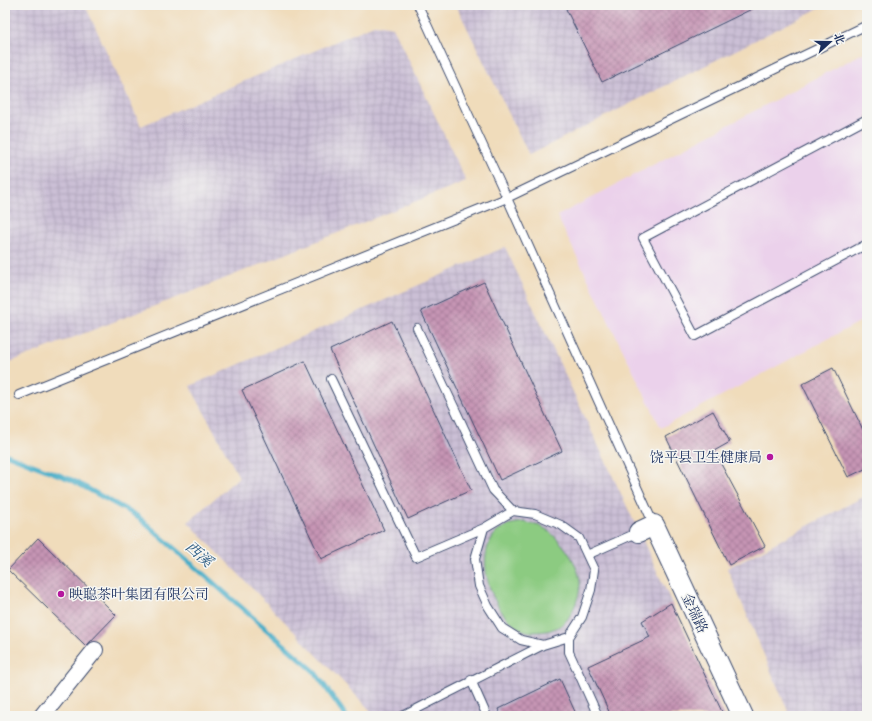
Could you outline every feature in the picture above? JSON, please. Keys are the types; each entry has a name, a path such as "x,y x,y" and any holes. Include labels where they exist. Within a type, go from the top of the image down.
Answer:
{"street":[{"name":"金瑞路","path":"646,528 743,716"},
{"path":"42,716 95,650"}],"lane":[{"path":"418,5 507,198 646,528 587,555"},
{"path":"19,394 507,198 867,25"},
{"path":"867,119 643,238 695,336 867,244"},
{"path":"418,328 493,490 513,511"},
{"path":"331,379 416,557 484,528 513,511 535,514 561,525 580,538 594,570 591,590 582,617 569,637 568,652 598,716"},
{"path":"484,528 475,559 479,586 488,606 502,628 521,640 543,645"},
{"path":"403,716 471,680 543,645 569,637"},
{"path":"471,680 487,716"}],"shaded area":[{"path":"5,5 85,5 141,126 376,24 393,27 466,181 209,285 5,364"},
{"path":"456,5 825,5 529,155"},
{"path":"867,51 867,318 661,428 557,216"},
{"path":"505,247 724,716 371,716 370,710 188,522 239,477 190,386"},
{"path":"867,495 867,716 790,716 727,568"}],"green space":[{"path":"524,522 544,528 557,539 574,561 579,578 580,586 578,598 569,617 559,626 547,631 526,631 511,622 501,610 493,596 488,580 486,563 488,548 494,535 508,525"}],"building":[{"path":"574,5 760,5 602,82 566,9"},
{"path":"484,282 562,451 500,480 421,311"},
{"path":"392,321 471,490 408,519 330,350"},
{"path":"305,361 384,530 321,559 242,390"},
{"path":"833,368 867,438 867,468 848,477 802,384"},
{"path":"713,411 730,442 714,451 765,546 729,565 666,437"},
{"path":"38,538 116,615 86,646 8,570"},
{"path":"671,603 724,716 611,716 588,666 650,637 642,621"},
{"path":"560,679 577,716 501,716 498,709"}],"waterway":[{"name":"西溪","path":"5,454 72,480 137,516 314,671 346,716"}],"place":[{"name":"饶平县卫生健康局","path":"770,457"},
{"name":"映聪茶叶集团有限公司","path":"61,594"}]}
